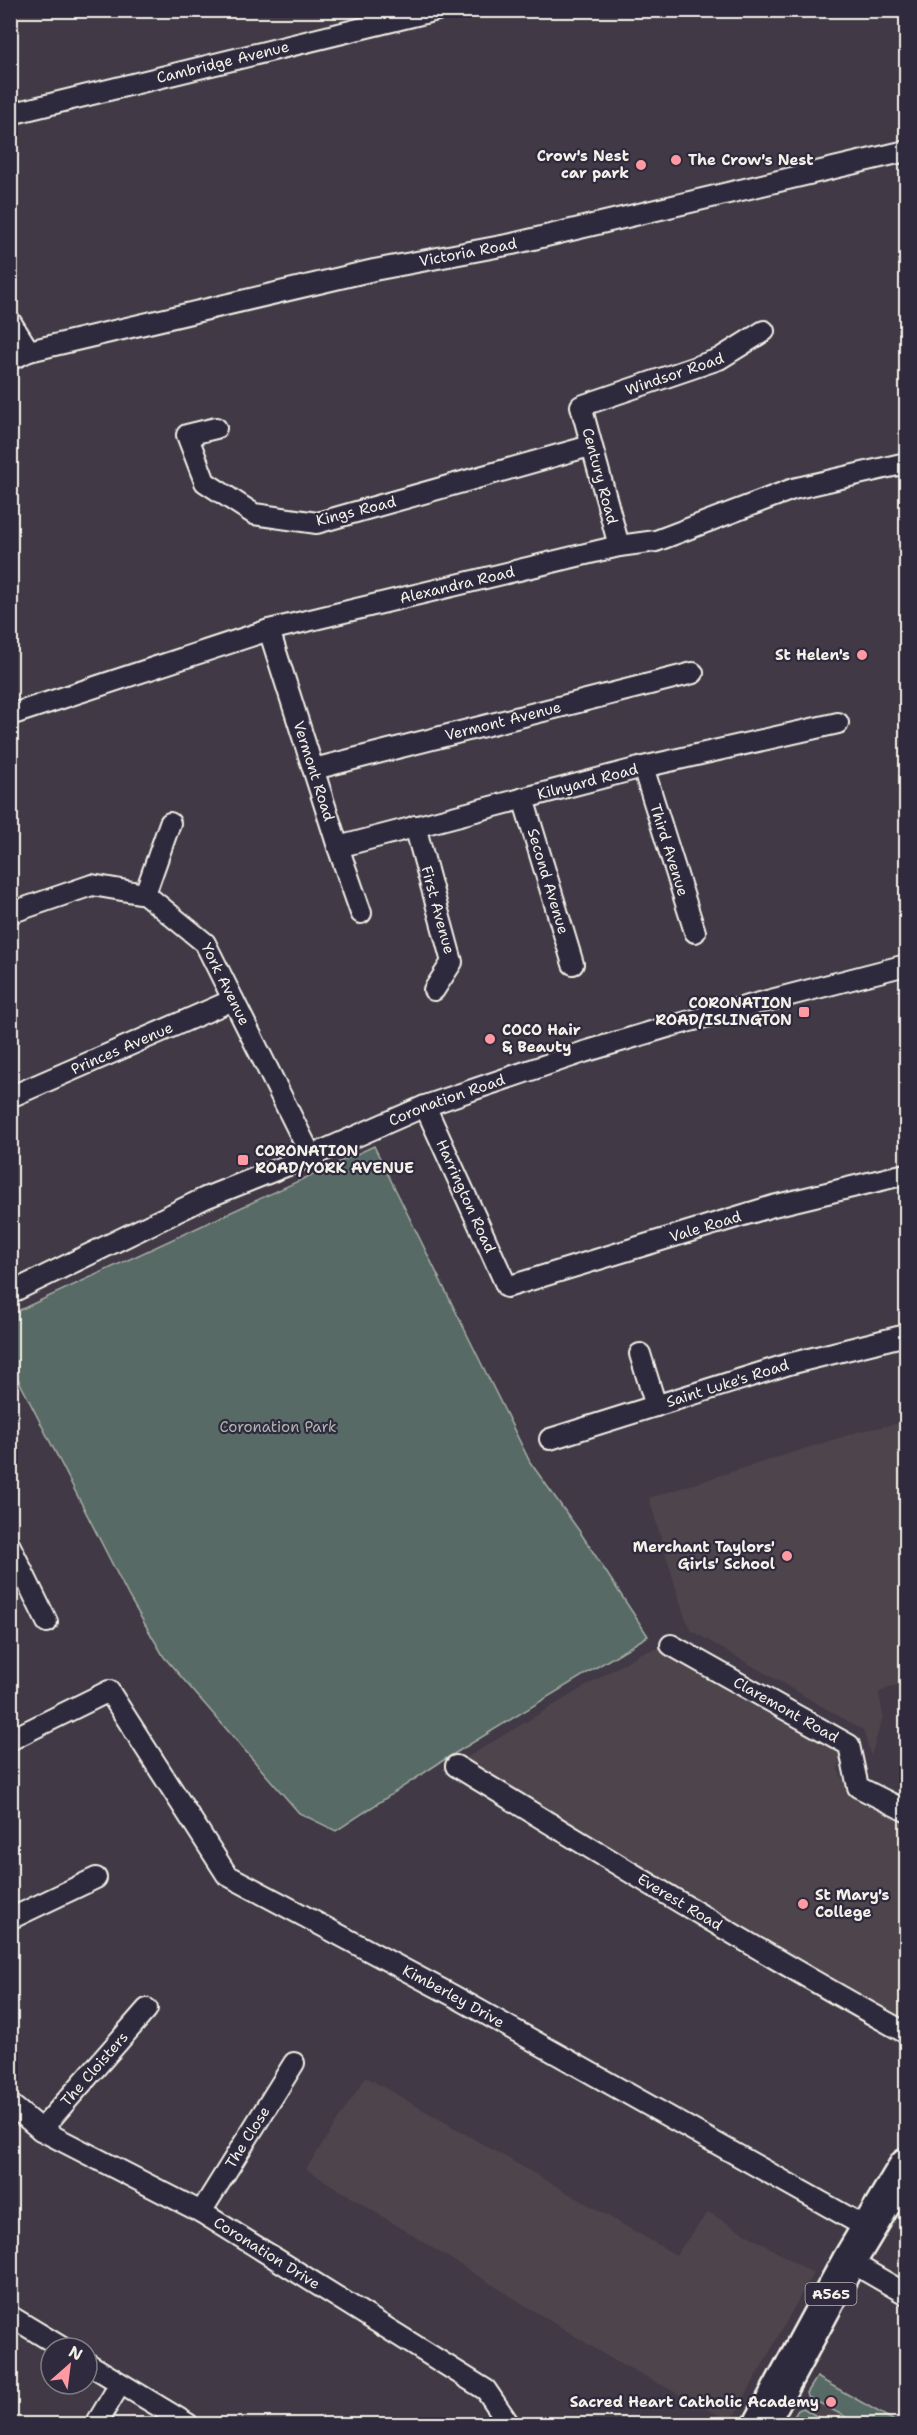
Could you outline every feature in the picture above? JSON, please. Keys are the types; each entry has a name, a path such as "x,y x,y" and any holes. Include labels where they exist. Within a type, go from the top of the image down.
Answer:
{"highway":[{"name":"A565","path":"761,2424 849,2261 906,2166"}],"street":[{"name":"Cambridge Avenue","path":"10,114 436,10"},
{"name":"Victoria Road","path":"10,360 29,351 374,270 513,244 906,151"},
{"path":"10,321 29,351"},
{"name":"Windsor Road","path":"581,406 720,359 764,331"},
{"name":"Century Road","path":"581,406 619,546"},
{"name":"Kings Road","path":"216,428 187,435 204,482 254,514 317,523 591,446"},
{"name":"Alexandra Road","path":"10,715 269,630 619,546 656,541 793,489 902,464"},
{"name":"Vermont Road","path":"269,630 361,913"},
{"name":"Vermont Avenue","path":"314,769 693,673"},
{"name":"Kilnyard Road","path":"338,848 644,767 838,723"},
{"name":"Third Avenue","path":"644,767 695,932"},
{"name":"Second Avenue","path":"524,798 573,964"},
{"path":"145,894 170,823"},
{"name":"First Avenue","path":"415,826 452,962 434,990"},
{"name":"York Avenue","path":"10,913 92,885 145,894 205,943 311,1156"},
{"name":"Coronation Road","path":"10,1293 205,1198 311,1156 425,1106 584,1052 671,1026 906,965"},
{"name":"Princes Avenue","path":"10,1097 233,1000"},
{"name":"Harrington Road","path":"425,1106 507,1287"},
{"name":"Vale Road","path":"507,1287 773,1206 906,1174"},
{"name":"Saint Luke's Road","path":"550,1439 789,1364 906,1335"},
{"path":"640,1354 656,1406"},
{"path":"10,1546 47,1622"},
{"name":"Claremont Road","path":"670,1645 849,1745 858,1787 906,1811"},
{"name":"Kimberley Drive","path":"10,1740 109,1691 227,1875 452,1995 869,2229"},
{"name":"Everest Road","path":"456,1766 678,1902 906,2033"},
{"path":"10,1919 96,1878"},
{"name":"The Cloisters","path":"40,2130 147,2009"},
{"name":"The Close","path":"201,2212 294,2063"},
{"name":"Coronation Drive","path":"10,2104 40,2130 201,2212 486,2390 509,2424"},
{"path":"849,2261 906,2294"},
{"path":"10,2316 43,2336"},
{"path":"99,2371 188,2424"},
{"path":"96,2424 120,2384"}],"shaded area":[{"name":"Merchant Taylors' Girls' School","path":"906,1422 906,1682 879,1692 883,1716 871,1756 863,1730 692,1631 684,1615 649,1498 861,1431"},
{"name":"St Mary's College","path":"660,1648 841,1753 838,1770 847,1787 906,1824 906,2023 830,1983 464,1759 641,1653"},
{"path":"366,2077 676,2255 708,2212 813,2273 731,2422 607,2356 306,2169"},
{"name":"Sacred Heart Catholic Academy","path":"817,2377 900,2424 789,2424"}],"green space":[{"name":"Coronation Park","path":"374,1146 530,1462 580,1532 648,1636 439,1763 336,1831 299,1813 164,1657 129,1597 11,1365 11,1314"},
{"name":"Sacred Heart Catholic Academy","path":"817,2377 900,2424 859,2424 808,2397 807,2393"},
{"path":"803,2408 830,2424 789,2424 798,2410"}],"place":[{"name":"The Crow's Nest","path":"676,160"},
{"name":"Crow's Nest car park","path":"641,165"},
{"name":"St Helen's","path":"862,655"},
{"name":"CORONATION ROAD/ISLINGTON","path":"804,1012"},
{"name":"COCO Hair & Beauty","path":"490,1039"},
{"name":"CORONATION ROAD/YORK AVENUE","path":"243,1160"},
{"name":"Merchant Taylors' Girls' School","path":"787,1556"},
{"name":"St Mary's College","path":"803,1904"},
{"name":"Sacred Heart Catholic Academy","path":"831,2402"}]}
